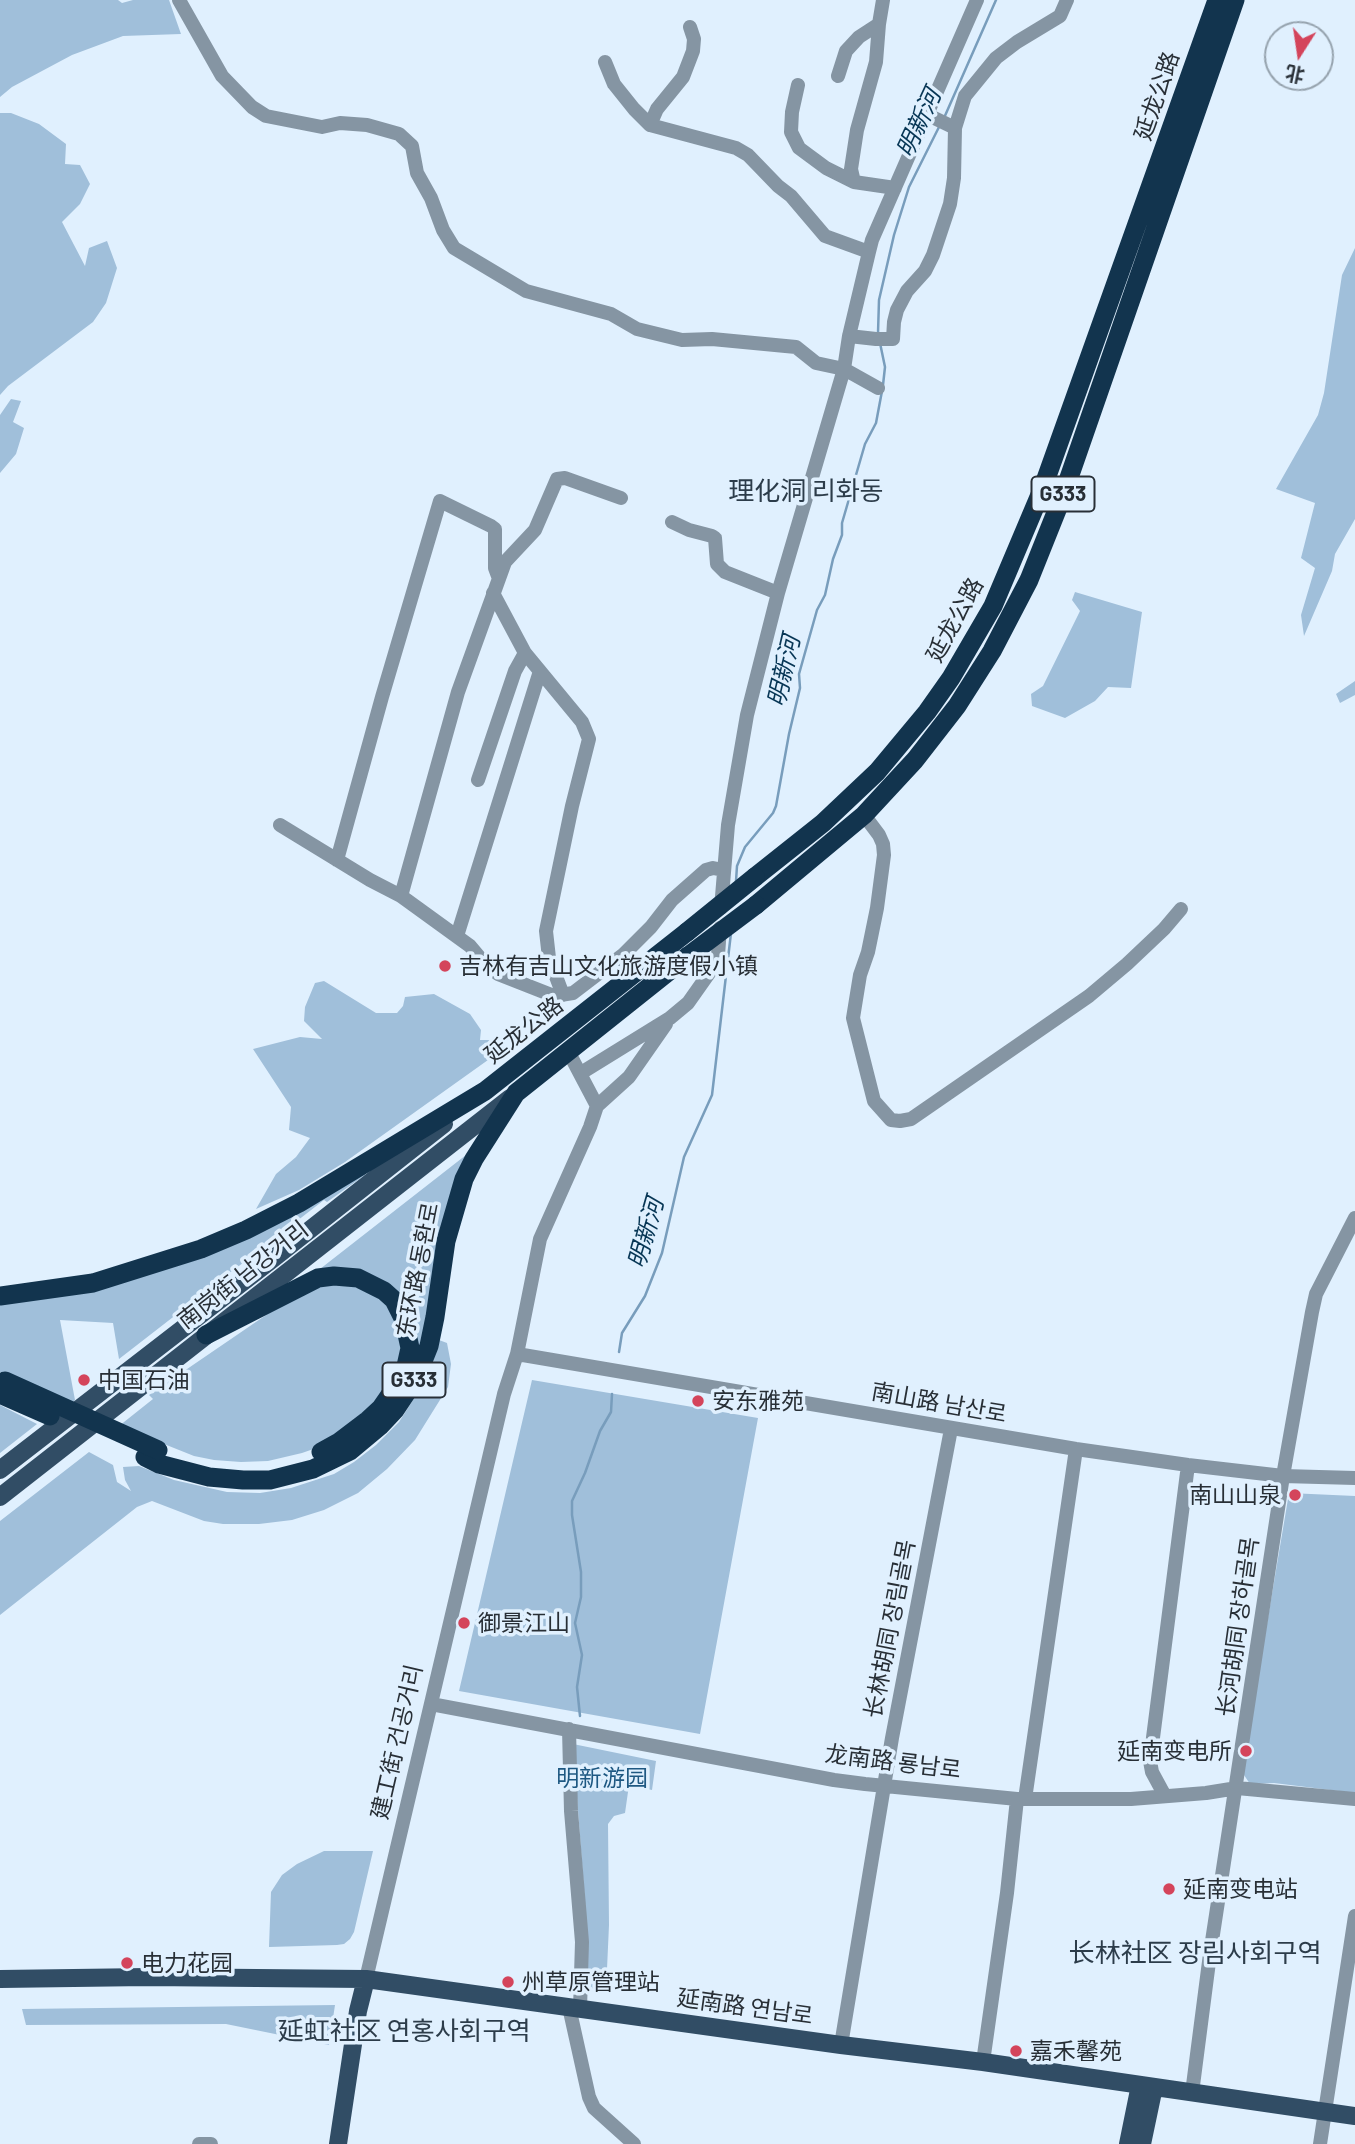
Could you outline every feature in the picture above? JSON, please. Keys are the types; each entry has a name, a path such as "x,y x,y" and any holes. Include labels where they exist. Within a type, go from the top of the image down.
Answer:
{"highway":[{"name":"延龙公路","path":"485,1091 822,823 877,772 927,712 951,678 993,606 1042,490 1217,0"},
{"name":"延龙公路","path":"516,1093 756,905 864,815 915,760 957,706 992,651 1029,580 1103,382 1235,0"},
{"name":"G333","path":"0,1296 93,1283 201,1249 246,1230 299,1203 485,1091"},
{"name":"东环路 동환로","path":"152,1454 159,1464 209,1477 270,1480 313,1469 350,1451 380,1426 407,1392 429,1346 446,1241 464,1179 474,1158 516,1093"},
{"path":"2,1384 152,1454 256,1469 285,1465 314,1456 340,1442 380,1408 399,1382 410,1349 404,1320 394,1300 371,1283 345,1276 318,1278 206,1335"}],"main road":[{"name":"南岗街 남강거리","path":"0,1470 485,1091"},
{"name":"南岗街 남강거리","path":"0,1497 516,1093"},
{"name":"延南路 연남로","path":"0,1979 366,1979 983,2062 1355,2116"},
{"name":"建工街 건공거리","path":"338,2144 358,2011 366,1979"},
{"path":"1128,2144 1147,2086"},
{"path":"1142,2144 1147,2086"}],"street":[{"path":"179,0 222,76 252,107 266,116 322,127 340,123 366,125 399,134 412,146 418,173 443,230 454,248 526,291 611,314 638,329 682,340 712,339 796,347 816,363 844,369 878,388"},
{"path":"854,183 851,169 857,130 876,62 883,0"},
{"path":"849,336 894,339 897,310 933,255 950,204 954,178 942,121 977,0"},
{"path":"581,1073 670,1018 688,1003 712,969 718,955 723,870 747,715 778,593 844,369 849,336 872,240 895,188 942,121 996,58 1060,16 1067,0"},
{"path":"838,76 846,51 859,37 879,24"},
{"path":"650,125 657,109 683,77 693,51 694,39 690,27"},
{"path":"605,62 614,84 650,125 736,148 748,155 791,196 825,236 869,252"},
{"path":"798,85 791,132 799,148 826,168 854,183 895,188"},
{"path":"401,896 458,692 505,562 534,530 556,479 565,478 621,498"},
{"path":"337,860 440,501 495,529 495,568 498,576"},
{"path":"673,522 715,538 717,564 724,572 778,593"},
{"path":"492,593 525,653 582,722 589,739 546,930 549,958 563,995"},
{"path":"478,780 515,671 525,653"},
{"path":"457,936 540,671"},
{"path":"864,815 879,835 884,855 877,908 860,975 853,1018 874,1101 891,1120 911,1119 1089,996 1127,964 1181,909"},
{"path":"280,825 401,896 457,936 498,974 554,996 573,993 624,954 694,880 713,868 723,870"},
{"path":"624,954 636,972"},
{"path":"568,1051 597,1106 629,1077 670,1018"},
{"name":"建工街 건공거리","path":"366,1979 501,1408 517,1354 540,1239 597,1106"},
{"name":"长河胡同 장하골목","path":"1192,2093 1210,1954 1283,1476 1316,1294 1355,1218"},
{"name":"南山路 남산로","path":"517,1354 1076,1449 1283,1476 1355,1478"},
{"name":"长林胡同 장림골목","path":"841,2045 895,1724 951,1429"},
{"path":"983,2062 1076,1449"},
{"path":"1165,1796 1152,1772 1150,1762 1188,1465"},
{"name":"龙南路 룡남로","path":"431,1704 834,1780 1021,1799 1131,1799 1237,1788 1355,1799"},
{"path":"569,1729 570,1811 582,1942 574,2008 589,2097 594,2108 634,2144"},
{"path":"1320,2144 1355,1916"},
{"path":"199,2144 211,2144"}],"green space":[{"path":"0,0 118,0 122,3 133,0 169,0 181,34 123,36 72,55 12,87 0,97"},
{"path":"0,113 11,113 39,124 66,144 65,164 80,165 90,184 80,204 62,222 85,266 89,248 107,241 117,268 106,303 93,322 8,386 0,395"},
{"path":"1355,248 1355,519 1335,554 1332,571 1304,636 1301,615 1315,568 1301,558 1315,503 1276,489 1318,415 1324,393 1342,275"},
{"path":"11,399 21,401 13,422 24,428 16,454 0,473 0,415"},
{"path":"1075,592 1142,612 1131,688 1108,687 1095,701 1065,718 1032,706 1031,694 1043,686 1080,611 1072,600"},
{"path":"1355,681 1355,695 1340,703 1336,694"},
{"path":"324,981 376,1013 397,1013 403,1006 405,997 434,994 470,1014 481,1030 480,1040 495,1040 502,1050 345,1162 299,1190 256,1209 276,1174 296,1157 310,1138 289,1130 291,1107 253,1049 300,1037 322,1039 304,1021 305,1007 315,983"},
{"path":"466,1155 423,1347 417,1347 401,1302 320,1269"},
{"path":"368,1168 365,1175 327,1202 324,1200 119,1359 113,1323 60,1320 75,1400 71,1404 0,1372 0,1304 95,1289"},
{"path":"324,1283 357,1285 383,1297 402,1335 399,1365 381,1398 322,1446 268,1461 214,1460 194,1456 119,1426 153,1399 149,1395 272,1311"},
{"path":"439,1340 447,1343 451,1364 448,1387 415,1440 387,1469 358,1493 324,1510 292,1520 259,1524 204,1521 152,1501 137,1507 0,1615 0,1521 89,1452 113,1465 117,1482 131,1491 125,1480 123,1467 139,1466 174,1480 227,1492 260,1493 291,1488 334,1474 354,1462 399,1422 424,1383"},
{"path":"532,1380 758,1418 700,1734 459,1691"},
{"path":"0,1405 37,1424 0,1453"},
{"path":"1289,1493 1355,1496 1355,1793 1274,1783 1250,1784 1242,1772"},
{"name":"明新游园","path":"573,1744 656,1761 652,1790 629,1785 625,1813 614,1816 608,1824 609,1925 606,1991 585,1988 587,1929"},
{"path":"324,1851 373,1851 350,1939 337,1945 269,1947 271,1892 282,1875 297,1864"},
{"path":"335,2005 329,2045 226,2024 26,2025 22,2009"}],"waterway":[{"name":"明新河","path":"944,118 996,0"},
{"name":"明新河","path":"878,333 879,300 894,235 909,187 939,127"},
{"name":"明新河","path":"880,343 885,367 883,385"},
{"name":"明新河","path":"736,881 737,866 745,847 776,806 800,688 799,674 817,610 825,595 865,444 876,423 882,391"},
{"name":"明新河","path":"619,1352 622,1333 645,1296 662,1253 684,1157 712,1095 731,933"},
{"name":"明新河","path":"580,1716 577,1687 582,1655 575,1623 581,1597 581,1572 572,1501 600,1431 611,1412 612,1394"}],"place":[{"name":"吉林有吉山文化旅游度假小镇","path":"445,966"},
{"name":"中国石油","path":"84,1380"},
{"name":"安东雅苑","path":"698,1401"},
{"name":"南山山泉","path":"1295,1495"},
{"name":"御景江山","path":"464,1623"},
{"name":"延南变电所","path":"1246,1751"},
{"name":"延南变电站","path":"1169,1889"},
{"name":"电力花园","path":"127,1963"},
{"name":"州草原管理站","path":"508,1982"},
{"name":"嘉禾馨苑","path":"1016,2051"}],"district":[{"name":"理化洞 리화동","path":"806,491"},
{"name":"长林社区 장림사회구역","path":"1195,1953"},
{"name":"延虹社区 연홍사회구역","path":"404,2031"}]}
